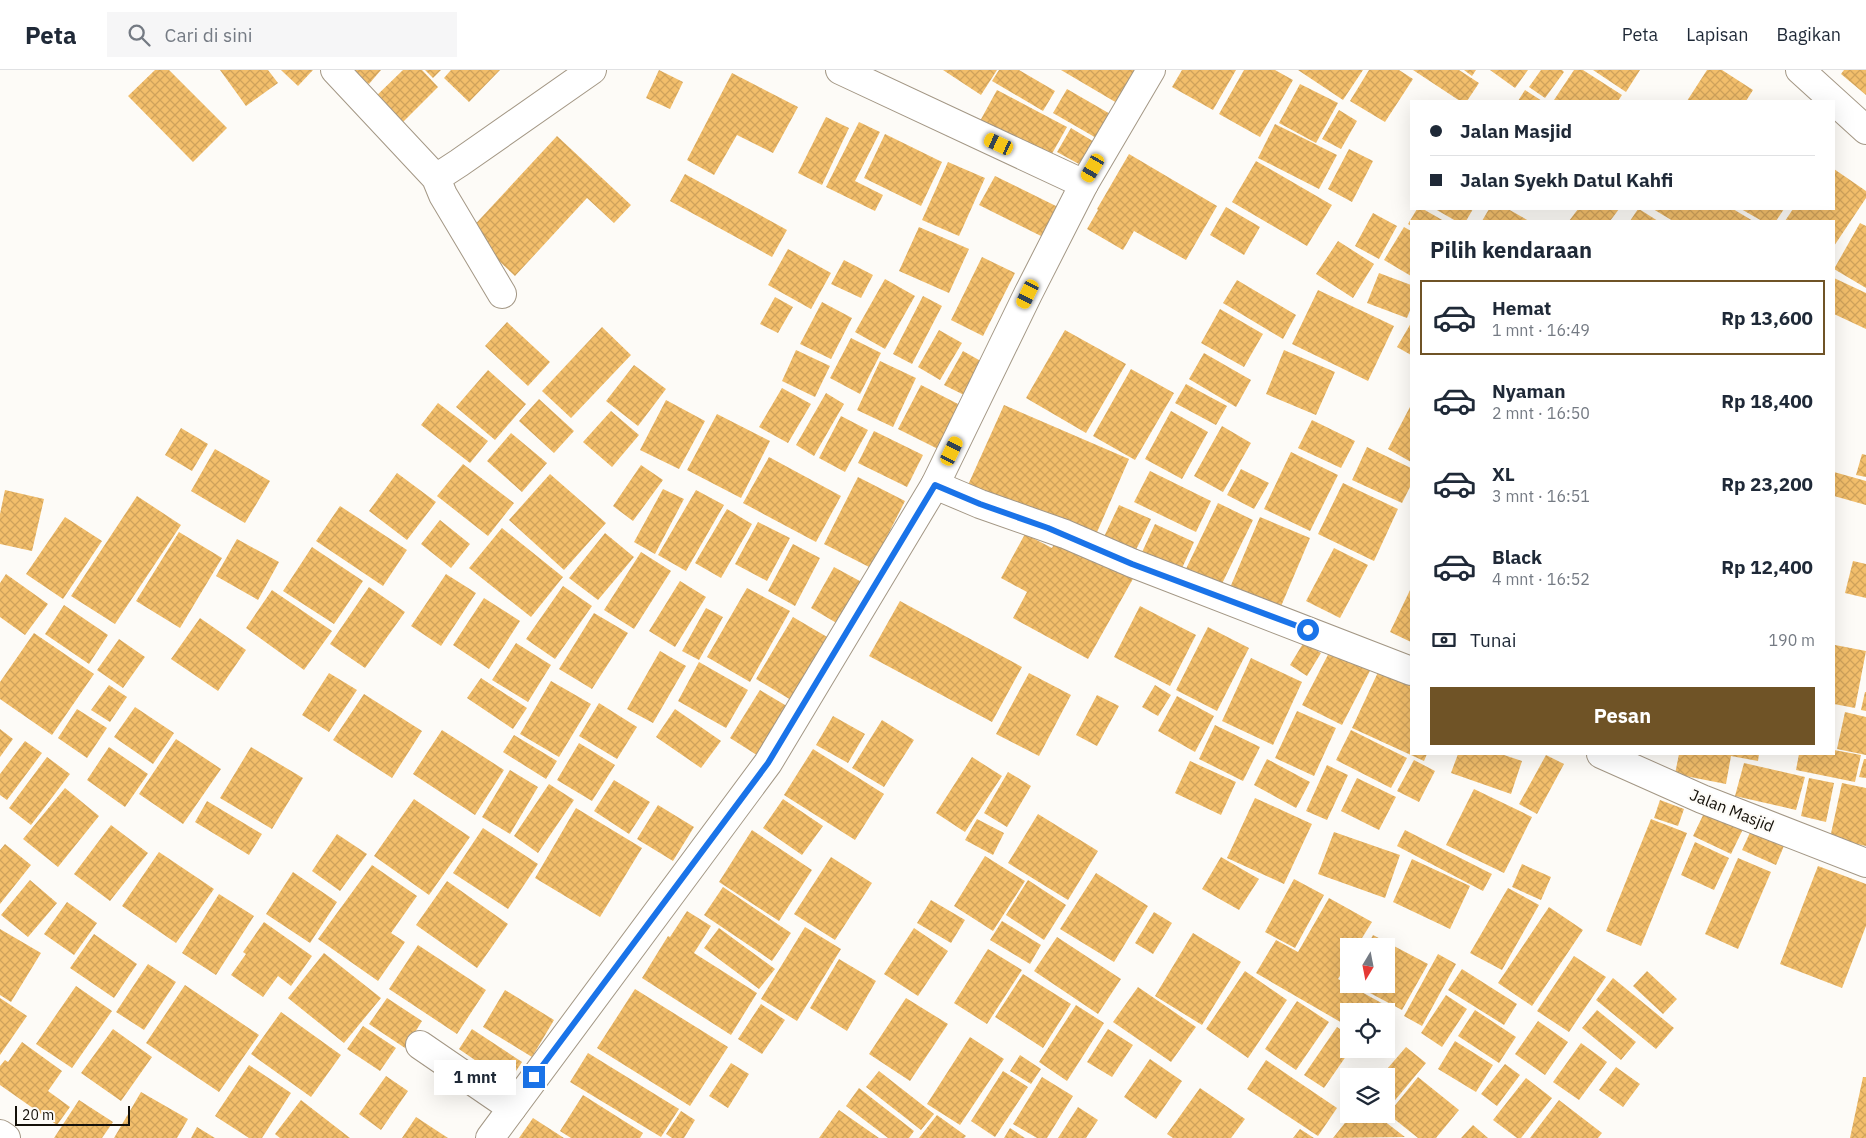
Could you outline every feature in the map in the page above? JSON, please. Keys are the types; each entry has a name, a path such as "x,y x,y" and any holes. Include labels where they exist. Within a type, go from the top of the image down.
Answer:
{"street":[{"path":"335,70 436,178 447,202 502,294"},
{"path":"436,178 459,164 592,70"},
{"path":"840,70 1084,184"},
{"path":"490,1138 768,763 935,485 1084,184 1151,70"},
{"path":"1800,70 1833,100"},
{"path":"1835,102 1866,130"},
{"path":"935,485 980,504 1057,531 1132,564 1410,671"},
{"name":"Jalan Masjid","path":"1603,755 1702,799 1866,863"},
{"path":"420,1045 512,1108"},
{"path":"0,1134 6,1138"}],"building":[{"path":"155,70 169,70 227,128 193,162 128,96"},
{"path":"220,70 268,70 278,83 246,106"},
{"path":"281,70 313,70 298,86"},
{"path":"351,70 381,70 369,84"},
{"path":"403,70 422,70 438,87 397,128 371,101"},
{"path":"425,70 441,70 433,78"},
{"path":"451,70 500,70 469,102 444,78"},
{"path":"659,70 683,82 670,109 646,98"},
{"path":"943,70 997,70 981,95"},
{"path":"999,70 1019,70 1055,91 1043,111 992,81"},
{"path":"1061,70 1136,70 1117,103"},
{"path":"1182,70 1236,70 1213,110 1172,87"},
{"path":"1244,70 1275,70 1293,80 1260,137 1219,114"},
{"path":"1298,70 1363,70 1343,100"},
{"path":"1369,70 1399,70 1413,79 1385,122 1350,101"},
{"path":"1413,70 1459,70 1479,83 1468,100 1458,100"},
{"path":"1464,70 1476,70 1472,76"},
{"path":"1490,70 1528,70 1515,88"},
{"path":"1541,70 1562,70 1564,72 1545,98 1529,87"},
{"path":"1574,70 1583,70 1622,95 1619,100 1554,100"},
{"path":"1593,70 1640,70 1626,92"},
{"path":"1707,70 1722,70 1753,90 1747,100 1688,100"},
{"path":"1844,70 1866,70 1866,95 1841,74"},
{"path":"732,73 798,107 773,153 737,135 714,175 687,160"},
{"path":"1300,84 1338,103 1316,143 1279,123"},
{"path":"1067,89 1112,115 1098,139 1053,113"},
{"path":"997,90 1067,127 1049,159 980,121"},
{"path":"1525,90 1540,100 1519,100"},
{"path":"1339,110 1357,121 1341,149 1322,139"},
{"path":"826,117 849,128 822,185 798,173"},
{"path":"859,122 880,132 855,181 883,195 875,211 826,187"},
{"path":"1275,124 1337,155 1319,189 1258,158"},
{"path":"1071,128 1101,146 1088,169 1057,152"},
{"path":"885,134 942,162 921,206 864,178"},
{"path":"557,136 631,205 614,223 587,198 515,276 468,232"},
{"path":"1349,149 1373,161 1352,202 1328,189"},
{"path":"1129,154 1217,206 1186,260 1134,231 1123,250 1087,229"},
{"path":"1256,161 1332,205 1307,246 1232,202"},
{"path":"948,162 985,178 959,236 922,220"},
{"path":"1835,170 1866,191 1866,198 1835,244 1835,220 1786,220 1792,210 1835,210"},
{"path":"685,174 787,230 772,257 670,201"},
{"path":"995,176 1060,208 1045,238 979,205"},
{"path":"1226,207 1260,227 1244,255 1210,235"},
{"path":"1416,210 1425,210 1442,220 1410,220"},
{"path":"1437,210 1472,210 1467,220 1454,220"},
{"path":"1488,210 1510,210 1527,220 1483,220"},
{"path":"1577,210 1618,210 1611,220 1570,220"},
{"path":"1637,210 1641,210 1656,220 1631,220"},
{"path":"1655,210 1735,210 1751,220 1671,220"},
{"path":"1743,210 1783,210 1777,220 1760,220"},
{"path":"1373,213 1397,226 1379,259 1355,246"},
{"path":"1860,223 1866,226 1866,288 1835,270"},
{"path":"919,227 969,249 949,293 899,271"},
{"path":"1404,227 1410,230 1410,275 1384,260"},
{"path":"1338,241 1374,264 1353,298 1316,274"},
{"path":"788,249 831,273 811,309 768,285"},
{"path":"982,257 1015,273 983,336 951,320"},
{"path":"844,260 873,275 861,298 831,284"},
{"path":"1379,273 1410,285 1410,310 1407,318 1367,303"},
{"path":"1835,278 1866,293 1866,329 1835,314"},
{"path":"885,279 915,296 885,349 855,332"},
{"path":"1237,280 1296,315 1283,339 1223,303"},
{"path":"1318,290 1394,326 1368,381 1292,344"},
{"path":"923,296 942,306 912,364 893,354"},
{"path":"775,297 793,307 778,333 760,324"},
{"path":"822,302 852,318 831,359 800,344"},
{"path":"1220,309 1263,334 1244,367 1201,343"},
{"path":"507,322 550,362 528,386 485,346"},
{"path":"1410,325 1410,354 1397,347"},
{"path":"602,327 631,355 571,418 542,391"},
{"path":"939,330 962,343 940,380 918,367"},
{"path":"1065,330 1126,364 1086,433 1026,398"},
{"path":"851,338 881,353 860,394 830,378"},
{"path":"796,350 830,366 815,397 782,381"},
{"path":"1284,350 1335,372 1316,415 1266,394"},
{"path":"963,351 986,364 968,397 944,385"},
{"path":"1204,353 1251,380 1236,407 1189,379"},
{"path":"880,361 916,378 893,427 857,410"},
{"path":"634,365 666,389 638,426 606,401"},
{"path":"1131,369 1174,393 1135,460 1093,436"},
{"path":"488,370 526,404 495,440 456,407"},
{"path":"1186,384 1227,406 1216,425 1175,403"},
{"path":"921,385 960,405 938,449 898,429"},
{"path":"782,388 811,404 788,443 759,427"},
{"path":"826,393 844,404 814,456 796,445"},
{"path":"539,399 574,431 554,453 519,421"},
{"path":"666,400 705,421 679,469 640,450"},
{"path":"438,403 488,441 470,463 421,425"},
{"path":"1004,405 1129,459 1094,539 968,485"},
{"path":"1410,407 1410,461 1388,449"},
{"path":"611,411 639,435 612,467 583,442"},
{"path":"1171,411 1208,432 1182,479 1145,459"},
{"path":"717,414 770,441 741,498 687,470"},
{"path":"841,416 868,430 845,472 819,458"},
{"path":"1312,420 1355,441 1341,468 1298,448"},
{"path":"1222,426 1251,443 1223,492 1194,476"},
{"path":"181,428 208,444 192,471 165,455"},
{"path":"874,431 923,455 907,487 858,463"},
{"path":"511,433 547,463 522,492 487,461"},
{"path":"1367,447 1410,468 1410,487 1402,503 1352,480"},
{"path":"215,449 270,481 245,523 191,491"},
{"path":"1291,452 1338,475 1310,531 1264,509"},
{"path":"1862,454 1866,455 1866,477 1856,475"},
{"path":"769,457 841,496 816,542 743,503"},
{"path":"463,464 514,503 488,536 437,496"},
{"path":"641,465 663,480 633,521 613,506"},
{"path":"1241,469 1269,483 1254,509 1227,495"},
{"path":"1150,471 1211,501 1196,532 1134,502"},
{"path":"1835,472 1866,481 1866,505 1835,496"},
{"path":"397,473 436,502 407,540 369,511"},
{"path":"550,474 606,523 564,570 509,520"},
{"path":"858,477 905,501 871,568 824,544"},
{"path":"1343,483 1398,509 1374,561 1318,534"},
{"path":"663,489 684,499 655,554 634,542"},
{"path":"5,490 44,499 32,551 0,544 0,514"},
{"path":"696,490 724,505 686,571 658,555"},
{"path":"137,496 181,525 115,624 71,596"},
{"path":"1218,503 1253,520 1217,594 1182,577"},
{"path":"1119,505 1151,519 1133,556 1102,541"},
{"path":"340,506 407,550 383,586 316,541"},
{"path":"727,509 752,524 721,578 695,563"},
{"path":"65,517 102,541 63,599 26,574"},
{"path":"1260,517 1310,538 1279,611 1229,590"},
{"path":"440,520 470,544 451,568 421,544"},
{"path":"758,522 790,538 767,581 735,564"},
{"path":"1155,524 1194,542 1177,579 1138,561"},
{"path":"502,528 563,577 531,617 469,568"},
{"path":"179,532 222,558 180,628 136,601"},
{"path":"605,533 634,557 598,600 569,578"},
{"path":"1025,534 1052,548 1058,536 1134,577 1088,659 1013,618 1027,592 1001,578"},
{"path":"237,539 279,562 258,600 216,576"},
{"path":"793,544 820,558 795,606 768,591"},
{"path":"312,547 363,581 334,624 283,591"},
{"path":"1334,548 1368,565 1340,618 1306,601"},
{"path":"641,552 671,571 634,629 604,610"},
{"path":"1853,561 1866,564 1866,598 1845,593"},
{"path":"834,567 869,586 845,628 811,608"},
{"path":"6,574 48,604 25,635 0,617 0,583"},
{"path":"446,574 476,593 441,646 411,626"},
{"path":"680,581 706,597 675,647 649,631"},
{"path":"563,586 592,606 555,659 526,639"},
{"path":"369,587 405,612 365,668 330,644"},
{"path":"747,588 790,611 750,682 707,657"},
{"path":"272,590 332,631 304,670 246,628"},
{"path":"1410,590 1410,642 1390,632"},
{"path":"484,598 520,621 489,669 453,645"},
{"path":"900,601 1022,667 992,722 869,656"},
{"path":"64,605 108,635 89,664 45,634"},
{"path":"1140,606 1196,635 1170,686 1114,657"},
{"path":"706,608 723,617 699,660 682,651"},
{"path":"594,613 628,633 592,689 559,669"},
{"path":"793,617 834,641 796,703 756,679"},
{"path":"200,618 246,650 218,691 171,659"},
{"path":"1208,627 1249,648 1217,711 1176,690"},
{"path":"34,633 94,674 52,735 0,699 0,682"},
{"path":"119,639 145,657 123,688 97,670"},
{"path":"1304,642 1321,653 1307,676 1290,665"},
{"path":"516,643 551,665 528,702 492,680"},
{"path":"1835,645 1866,651 1855,708 1835,704"},
{"path":"1332,647 1372,667 1342,725 1302,705"},
{"path":"660,651 686,666 653,723 627,709"},
{"path":"1251,658 1302,682 1273,745 1222,721"},
{"path":"699,662 748,690 726,728 678,701"},
{"path":"1380,668 1410,682 1410,755 1352,728"},
{"path":"329,673 357,690 329,732 302,715"},
{"path":"1029,673 1071,695 1039,756 996,734"},
{"path":"481,678 527,708 513,729 467,698"},
{"path":"551,681 591,704 559,757 520,734"},
{"path":"109,685 127,697 110,722 91,710"},
{"path":"1155,685 1171,695 1158,716 1142,707"},
{"path":"760,690 790,708 760,757 730,738"},
{"path":"1866,692 1866,711 1861,710"},
{"path":"364,694 422,731 392,778 333,740"},
{"path":"1097,695 1119,706 1097,746 1076,735"},
{"path":"1177,696 1214,716 1195,752 1158,731"},
{"path":"599,703 637,727 617,759 579,736"},
{"path":"135,707 174,733 153,764 114,737"},
{"path":"77,709 107,728 87,758 58,738"},
{"path":"675,709 721,741 701,768 656,737"},
{"path":"1297,711 1336,728 1314,776 1275,758"},
{"path":"1845,712 1866,717 1866,755 1837,749"},
{"path":"833,716 865,734 848,763 816,745"},
{"path":"882,720 914,740 884,787 852,768"},
{"path":"1215,725 1260,747 1243,781 1199,759"},
{"path":"0,729 13,739 0,757"},
{"path":"442,730 504,770 475,815 413,774"},
{"path":"1351,730 1407,758 1391,788 1336,760"},
{"path":"514,735 557,761 546,779 503,752"},
{"path":"176,739 221,769 183,824 139,794"},
{"path":"25,741 42,753 7,800 0,795 0,774"},
{"path":"579,743 615,765 592,801 557,780"},
{"path":"109,747 148,774 125,807 87,780"},
{"path":"251,747 303,778 272,829 220,798"},
{"path":"813,749 884,794 855,840 784,795"},
{"path":"1835,750 1861,755 1855,782 1796,770 1799,755 1835,755"},
{"path":"1411,755 1427,755 1424,761"},
{"path":"1458,755 1504,755 1522,761 1511,794 1451,773"},
{"path":"1546,755 1564,764 1537,814 1519,804"},
{"path":"1679,755 1759,755 1758,761 1731,756 1726,784 1675,774"},
{"path":"47,757 70,774 31,825 9,808"},
{"path":"972,757 1002,776 965,832 936,813"},
{"path":"1267,759 1310,782 1296,808 1254,785"},
{"path":"1864,759 1866,759 1866,778 1859,777"},
{"path":"1414,760 1435,771 1419,802 1397,791"},
{"path":"1190,761 1236,782 1221,815 1175,793"},
{"path":"1744,763 1805,777 1796,810 1735,796"},
{"path":"1327,765 1348,775 1327,820 1306,811"},
{"path":"510,770 538,787 510,834 482,817"},
{"path":"1008,772 1031,786 1007,827 984,813"},
{"path":"1357,778 1396,797 1379,830 1341,811"},
{"path":"1809,778 1834,783 1826,822 1801,816"},
{"path":"614,780 650,802 629,834 594,811"},
{"path":"1842,783 1866,788 1866,846 1830,838"},
{"path":"549,784 574,800 538,853 514,836"},
{"path":"65,788 99,816 58,867 23,839"},
{"path":"1474,789 1532,817 1504,873 1446,845"},
{"path":"1255,798 1312,824 1284,884 1227,858"},
{"path":"414,799 470,837 429,895 374,856"},
{"path":"783,799 823,826 802,855 763,828"},
{"path":"1660,800 1684,809 1678,826 1654,818"},
{"path":"207,801 262,834 249,855 195,822"},
{"path":"658,805 694,827 673,861 637,839"},
{"path":"1707,807 1745,825 1731,854 1693,836"},
{"path":"576,808 642,848 600,917 535,878"},
{"path":"1038,814 1098,851 1068,900 1008,863"},
{"path":"977,819 1004,833 993,855 965,840"},
{"path":"1651,819 1687,833 1641,946 1606,931"},
{"path":"111,825 148,853 110,901 74,874"},
{"path":"1753,826 1786,841 1776,865 1742,850"},
{"path":"483,828 538,864 508,909 453,873"},
{"path":"752,830 812,870 779,921 719,882"},
{"path":"1405,830 1492,874 1483,891 1397,846"},
{"path":"1334,832 1400,855 1385,898 1318,874"},
{"path":"337,834 367,854 340,891 312,871"},
{"path":"1695,842 1729,858 1714,890 1681,875"},
{"path":"5,844 31,865 0,904 0,850"},
{"path":"159,852 214,889 176,943 122,906"},
{"path":"985,856 1025,881 993,931 954,906"},
{"path":"831,857 872,883 835,940 794,914"},
{"path":"1221,857 1259,879 1239,910 1202,889"},
{"path":"1738,858 1771,872 1738,949 1705,934"},
{"path":"1412,859 1470,886 1450,929 1393,902"},
{"path":"1522,864 1551,877 1541,900 1512,887"},
{"path":"372,865 417,896 391,933 405,942 378,981 318,939"},
{"path":"1818,866 1866,884 1866,926 1842,988 1780,964"},
{"path":"293,872 337,902 310,943 266,914"},
{"path":"1096,873 1148,906 1114,962 1060,929"},
{"path":"1294,879 1324,895 1295,948 1265,932"},
{"path":"30,880 57,903 28,937 1,915"},
{"path":"1028,880 1066,905 1044,940 1006,915"},
{"path":"447,881 508,924 477,968 416,925"},
{"path":"723,887 791,933 772,961 704,915"},
{"path":"1508,888 1539,905 1502,970 1470,953"},
{"path":"219,894 254,916 216,975 182,953"},
{"path":"1329,898 1372,922 1362,938 1340,938 1340,976 1338,979 1340,980 1340,993 1363,993 1382,1003 1340,1003 1340,1022 1256,973 1276,940 1298,952"},
{"path":"931,900 965,920 951,943 917,923"},
{"path":"67,902 97,923 74,955 44,934"},
{"path":"1549,907 1583,930 1532,1006 1498,983"},
{"path":"687,911 711,926 694,953 757,993 731,1035 642,978 668,936 670,937"},
{"path":"1154,912 1172,923 1153,954 1135,943"},
{"path":"1002,921 1041,945 1030,964 990,940"},
{"path":"264,922 312,956 291,986 278,976 263,997 231,975 246,954 243,952"},
{"path":"805,927 841,949 797,1021 761,999"},
{"path":"719,928 775,969 759,989 704,948"},
{"path":"914,928 948,951 918,996 884,974"},
{"path":"0,929 41,953 11,1002 0,995"},
{"path":"1193,933 1241,962 1202,1025 1155,996"},
{"path":"94,934 137,964 114,998 70,968"},
{"path":"1057,937 1121,979 1098,1014 1034,971"},
{"path":"418,945 486,990 457,1034 389,989"},
{"path":"1395,947 1428,964 1402,1010 1395,1006 1395,1003 1389,1003 1370,993 1395,993"},
{"path":"988,949 1022,970 987,1024 954,1003"},
{"path":"324,953 381,998 344,1043 288,998"},
{"path":"1438,954 1456,964 1422,1026 1404,1016"},
{"path":"1574,956 1606,977 1569,1032 1537,1011"},
{"path":"839,959 876,981 847,1031 810,1008"},
{"path":"148,964 176,982 144,1030 116,1012"},
{"path":"1462,969 1517,1004 1504,1025 1448,990"},
{"path":"1245,971 1287,1000 1248,1058 1206,1029"},
{"path":"1647,971 1677,999 1663,1014 1633,986"},
{"path":"1023,974 1071,1004 1043,1048 995,1017"},
{"path":"1613,978 1674,1028 1656,1049 1596,1000"},
{"path":"185,985 259,1035 219,1092 146,1043"},
{"path":"76,986 112,1011 72,1068 36,1044"},
{"path":"1138,987 1196,1027 1171,1062 1113,1022"},
{"path":"635,989 728,1047 690,1106 597,1048"},
{"path":"505,990 554,1020 532,1057 483,1027"},
{"path":"1446,995 1467,1009 1442,1047 1421,1033"},
{"path":"0,998 27,1016 0,1055"},
{"path":"387,998 422,1021 405,1048 369,1024"},
{"path":"906,998 948,1024 910,1081 869,1054"},
{"path":"1297,1001 1329,1022 1296,1070 1265,1049"},
{"path":"761,1004 785,1020 762,1054 738,1039"},
{"path":"1076,1005 1104,1023 1067,1081 1039,1062"},
{"path":"1475,1010 1516,1037 1499,1063 1458,1036"},
{"path":"1597,1010 1636,1042 1621,1060 1582,1028"},
{"path":"281,1012 341,1055 311,1097 251,1054"},
{"path":"1538,1021 1568,1042 1545,1075 1515,1054"},
{"path":"363,1026 396,1048 380,1071 347,1049"},
{"path":"1337,1027 1340,1029 1340,1058 1345,1058 1324,1088 1304,1075"},
{"path":"113,1029 152,1057 121,1101 81,1073"},
{"path":"472,1029 522,1062 508,1083 459,1049"},
{"path":"1108,1029 1133,1045 1112,1077 1087,1062"},
{"path":"970,1037 1004,1059 960,1125 927,1104"},
{"path":"1455,1041 1493,1065 1476,1092 1438,1069"},
{"path":"22,1042 62,1071 48,1091 70,1107 57,1125 0,1085 0,1066 5,1060 8,1062"},
{"path":"1581,1043 1607,1062 1579,1100 1553,1082"},
{"path":"1406,1047 1426,1063 1395,1100 1395,1068 1388,1068"},
{"path":"588,1053 679,1109 661,1137 570,1082"},
{"path":"1020,1055 1041,1069 1031,1084 1010,1071"},
{"path":"1150,1059 1182,1081 1156,1119 1124,1097"},
{"path":"1266,1060 1337,1108 1318,1136 1247,1089"},
{"path":"731,1063 749,1074 728,1108 709,1096"},
{"path":"1505,1064 1520,1075 1497,1106 1481,1094"},
{"path":"249,1065 291,1093 262,1138 249,1138 215,1116"},
{"path":"1616,1067 1640,1084 1623,1107 1599,1090"},
{"path":"879,1071 934,1114 921,1130 866,1087"},
{"path":"1003,1071 1028,1087 995,1137 971,1121"},
{"path":"386,1076 408,1091 381,1130 359,1114"},
{"path":"1042,1077 1073,1096 1047,1138 1037,1138 1013,1124"},
{"path":"1418,1077 1459,1110 1436,1138 1418,1138 1395,1120 1395,1105"},
{"path":"1863,1077 1866,1077 1866,1138 1850,1138"},
{"path":"1526,1078 1552,1098 1521,1138 1517,1138 1493,1120"},
{"path":"859,1088 914,1131 909,1138 888,1138 846,1106"},
{"path":"1200,1088 1245,1119 1231,1138 1173,1138 1167,1134"},
{"path":"141,1092 188,1119 177,1138 114,1138"},
{"path":"583,1095 643,1133 640,1138 571,1138 560,1131"},
{"path":"79,1100 113,1122 102,1138 54,1138"},
{"path":"301,1100 350,1138 280,1138 275,1134"},
{"path":"1559,1100 1602,1133 1598,1138 1530,1138"},
{"path":"1078,1107 1098,1120 1086,1138 1058,1138"},
{"path":"839,1110 879,1138 819,1138"},
{"path":"681,1111 695,1120 684,1138 672,1138 666,1134"},
{"path":"937,1115 966,1136 964,1138 919,1138"},
{"path":"416,1117 448,1138 402,1138"},
{"path":"533,1118 564,1138 519,1138"},
{"path":"1345,1123 1387,1123 1405,1137 1333,1138"},
{"path":"1473,1125 1488,1138 1461,1138"},
{"path":"197,1127 215,1138 191,1138"},
{"path":"1010,1128 1025,1138 1004,1138"},
{"path":"1300,1129 1314,1138 1293,1138"}],"route":[{"path":"534,1077 768,763 843,642 935,485 980,504 1065,534 1132,564 1308,630"}]}
